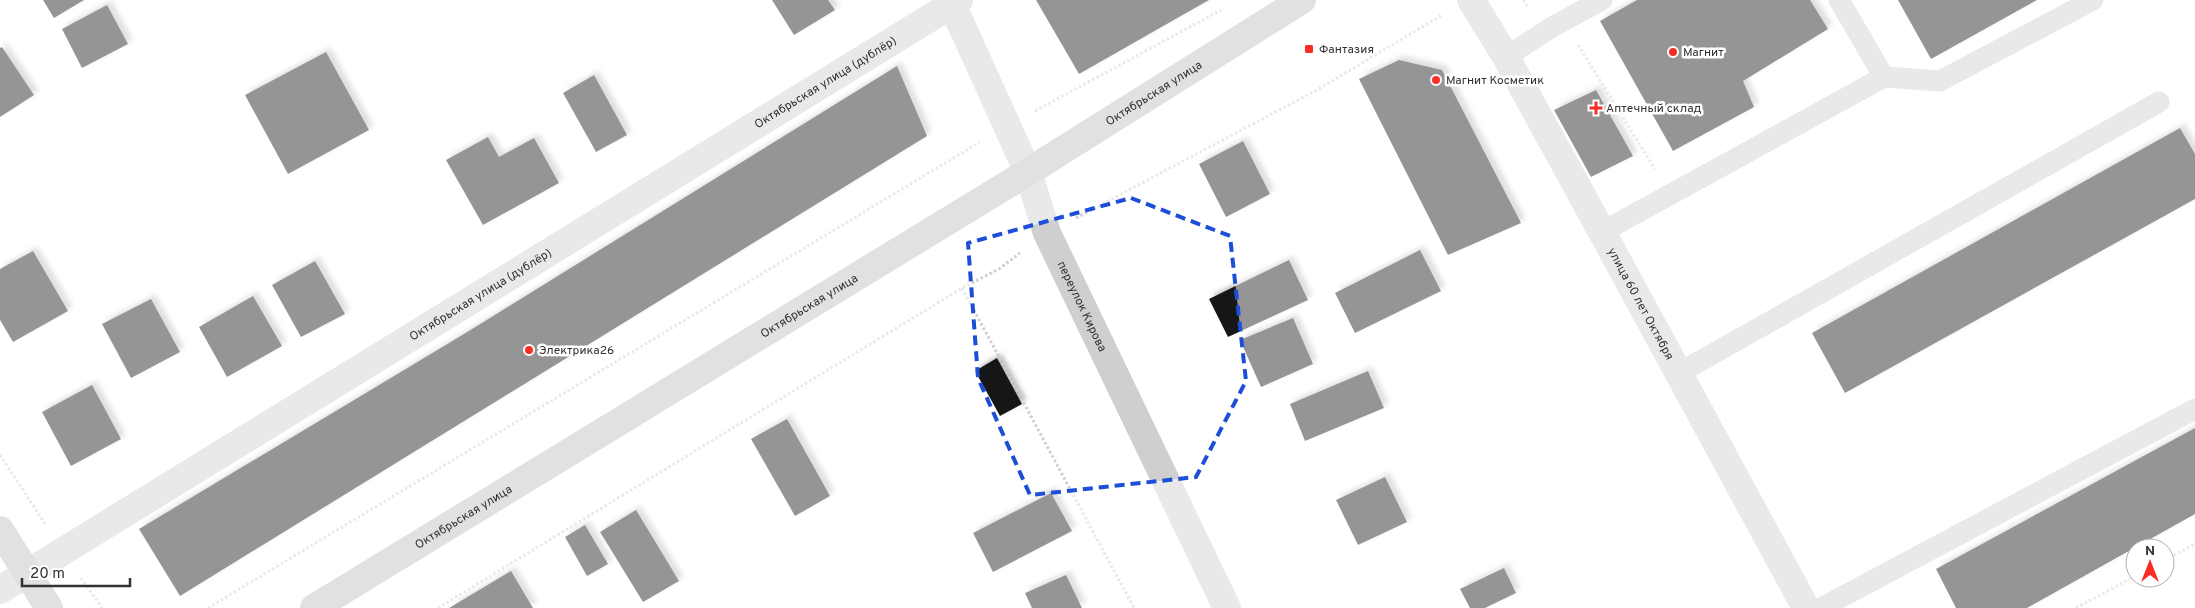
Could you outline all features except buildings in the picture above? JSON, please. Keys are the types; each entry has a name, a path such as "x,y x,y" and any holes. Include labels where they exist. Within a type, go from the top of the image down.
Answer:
{"main road":[{"name":"Октябрьская улица","path":"314,608 1028,172 1302,0"},
{"path":"0,530 49,608"}],"street":[{"name":"переулок Кирова","path":"953,1 1006,126 1028,172 1047,233 1227,608"},
{"name":"Октябрьская улица (дублёр)","path":"0,590 953,1"},
{"name":"улица 60 лет Октября","path":"1460,5 1506,57 1806,608"}],"lane":[{"path":"1506,57 1552,27 1602,0"},
{"path":"1838,0 1884,77"},
{"path":"1602,232 1884,77 1940,82 2093,0"},
{"path":"1679,373 2159,102"},
{"path":"1822,608 2195,409"}],"path":[{"path":"208,608 1006,126 1230,5"},
{"path":"438,608 962,288 999,269 1047,233 1317,90 1460,5"},
{"path":"1552,27 1568,29 1671,195"},
{"path":"962,288 1134,608"},
{"path":"2175,555 2195,544"},
{"path":"2076,608 2125,581"}],"highlighted area":[{"path":"1131,198 1230,236 1246,381 1196,477 1030,495 978,378 968,243"}],"place":[{"name":"Фантазия","path":"1309,49"},
{"name":"Магнит","path":"1673,52"},
{"name":"Магнит Косметик","path":"1436,80"},
{"name":"Аптечный склад","path":"1596,108"},
{"name":"Электрика26","path":"529,350"}]}
